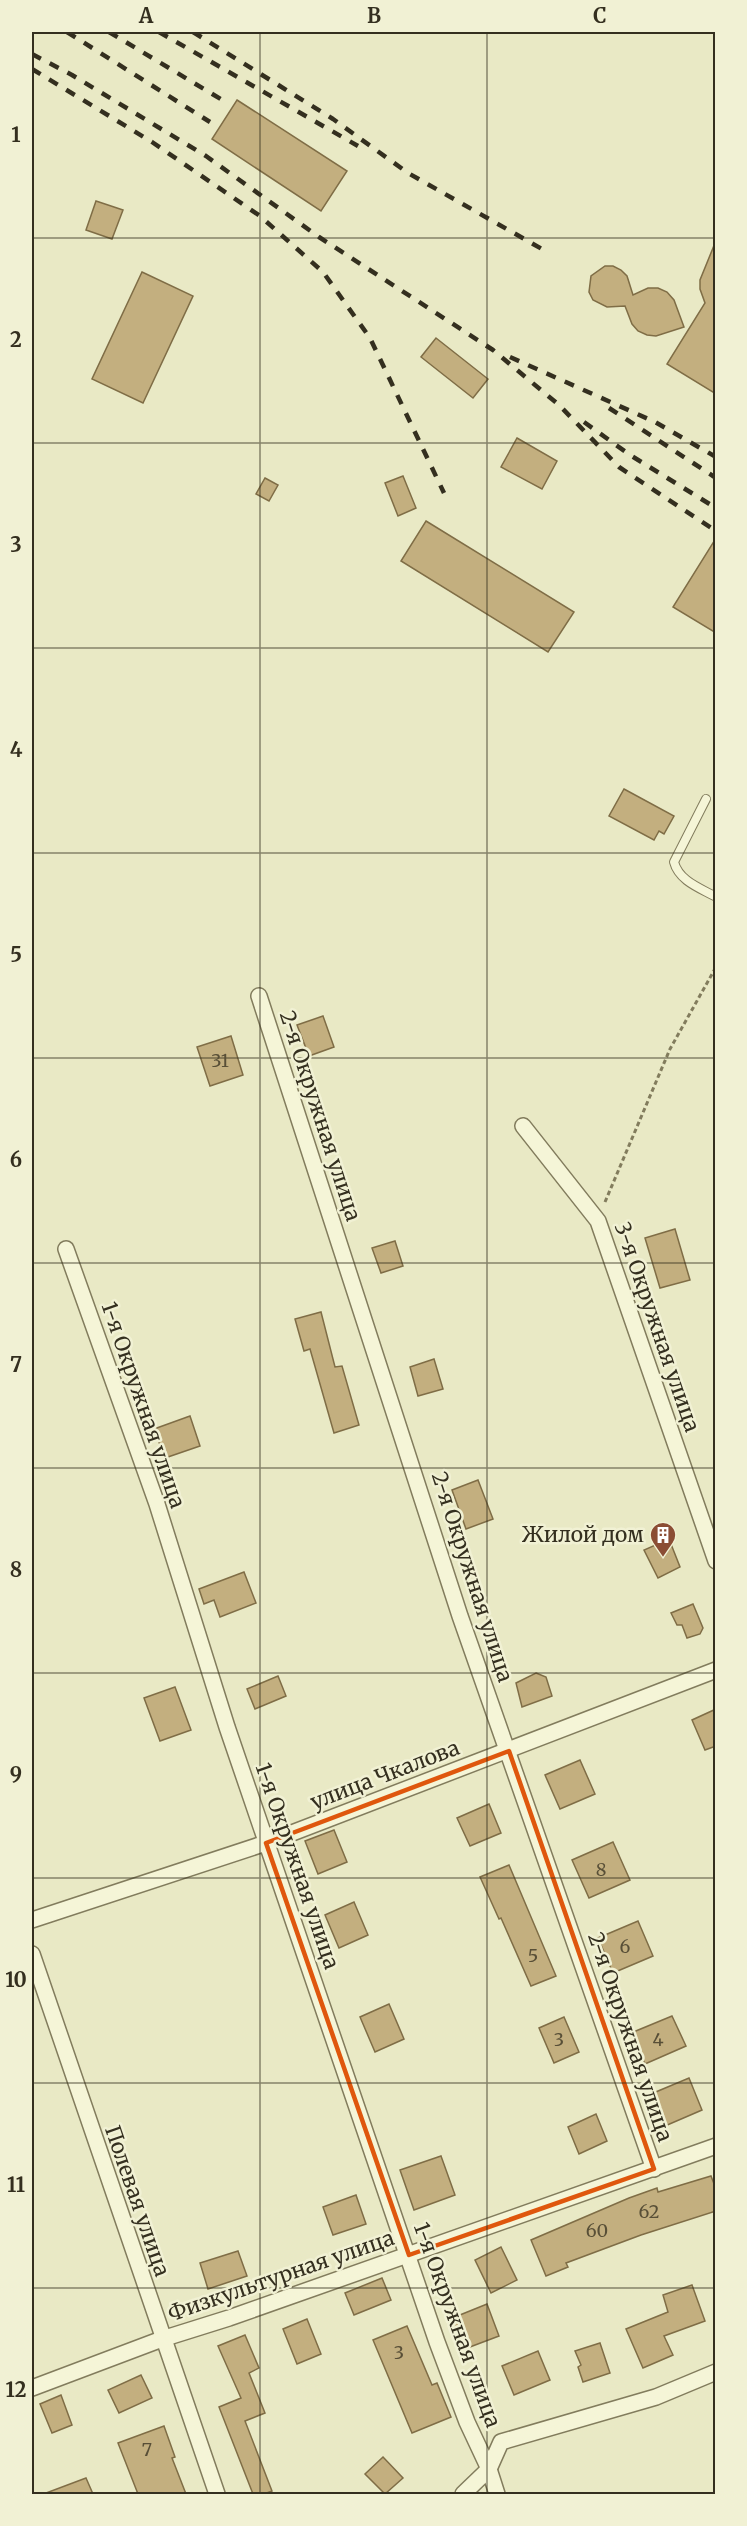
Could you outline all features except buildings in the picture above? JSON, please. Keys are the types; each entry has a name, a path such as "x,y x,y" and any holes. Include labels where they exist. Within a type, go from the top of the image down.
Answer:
{"street":[{"name":"2-я Окружная улица","path":"259,996 460,1616 509,1750 654,2169"},
{"name":"3-я Окружная улица","path":"522,1126 598,1221 716,1560"},
{"name":"1-я Окружная улица","path":"66,1249 157,1504 266,1843 437,2342 497,2494"},
{"name":"улица Чкалова","path":"32,1920 266,1843 716,1670"},
{"name":"Полевая улица","path":"32,1954 217,2494"},
{"name":"Физкультурная улица","path":"32,2388 162,2339 229,2318 716,2146"},
{"path":"463,2494 489,2469 501,2442 656,2397 716,2372"}],"lane":[{"path":"706,799 674,862 676,872 684,879 716,897"}],"path":[{"path":"598,1221 670,1049 716,967"}],"highlighted area":[{"path":"509,1751 654,2169 409,2255 266,1843"}],"railway":[{"path":"67,32 210,122"},
{"path":"109,32 224,101"},
{"path":"159,32 358,146"},
{"path":"193,32 333,119 408,173 549,253"},
{"path":"32,54 72,75 206,156 319,237 493,350 559,405 619,467 716,531"},
{"path":"32,69 152,142 260,216 323,272 370,338 444,493"},
{"path":"510,357 655,422 716,457"},
{"path":"609,408 716,478"},
{"path":"584,422 630,455 716,508"}],"place":[{"name":"Жилой дом","path":"663,1558"}]}
